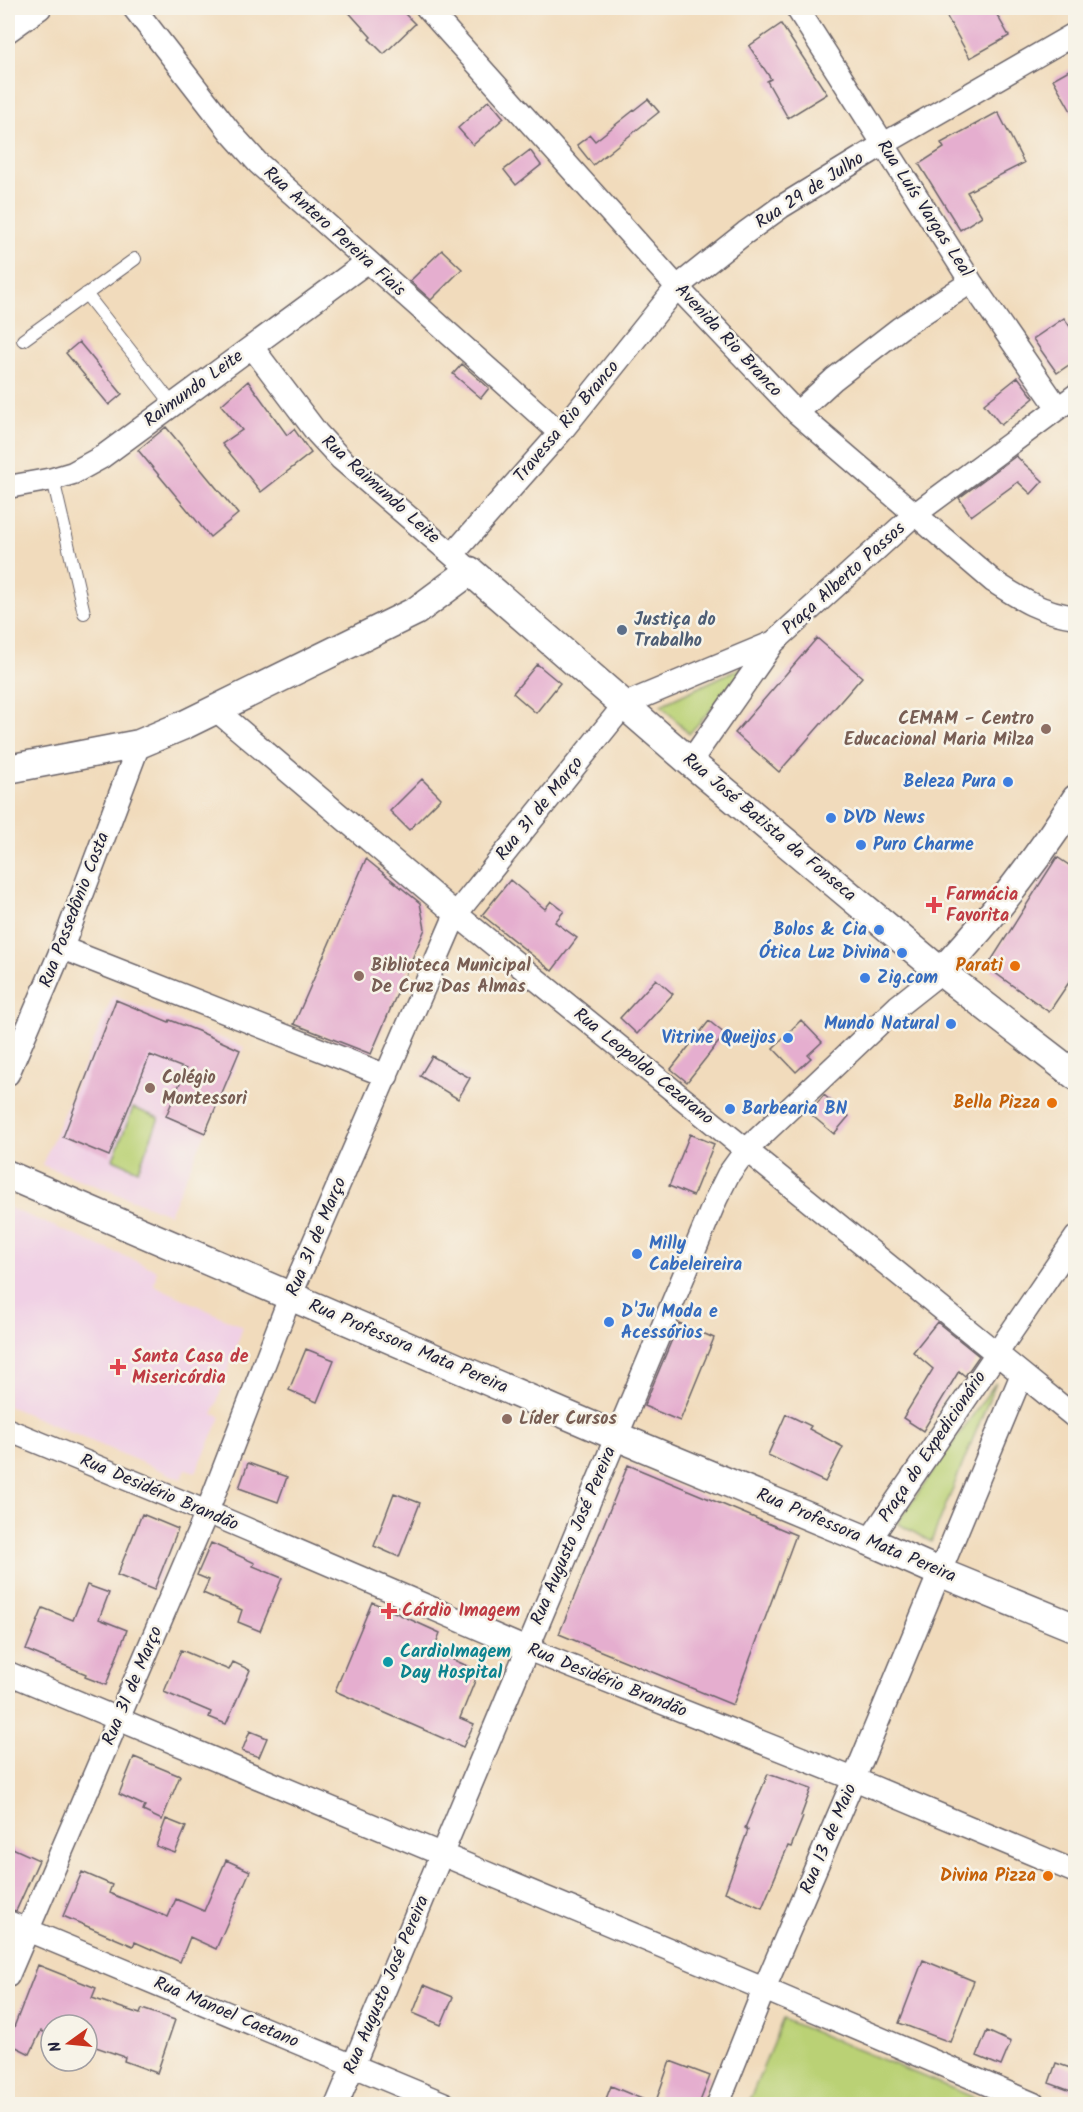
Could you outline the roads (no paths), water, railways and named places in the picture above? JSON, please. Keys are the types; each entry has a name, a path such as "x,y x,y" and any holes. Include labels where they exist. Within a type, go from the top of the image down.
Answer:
{"street":[{"path":"8,32 40,8"},
{"name":"Rua Antero Pereira Fiais","path":"134,8 231,134 258,163 560,433"},
{"name":"Avenida Rio Branco","path":"427,8 677,288 797,413 993,581 1053,614 1076,617"},
{"name":"Rua Luís Vargas Leal","path":"797,8 971,282 1067,401"},
{"name":"Rua 29 de Julho","path":"677,288 754,226 882,145 1076,33"},
{"name":"Raimundo Leite","path":"8,488 53,480 73,473 102,457 367,262"},
{"path":"797,413 834,379 900,328 971,282"},
{"name":"Travessa Rio Branco","path":"462,563 560,433 677,288"},
{"name":"Rua Raimundo Leite","path":"252,347 317,433 341,459 462,563"},
{"name":"Praça Alberto Passos","path":"690,762 774,642 914,515 1067,401"},
{"path":"8,769 140,744 216,710 416,611 462,563"},
{"name":"Rua José Batista da Fonseca","path":"462,563 690,762 941,972 1076,1076"},
{"name":"Praça Alberto Passos","path":"626,704 774,642"},
{"name":"Rua 31 de Março","path":"8,1976 17,1926 119,1720 207,1512 291,1297 456,914 626,704"},
{"name":"Rua Leopoldo Cezarano","path":"216,710 456,914 1076,1418"},
{"name":"Rua Possedônio Costa","path":"8,1074 62,948 140,744"},
{"path":"941,972 979,931 1023,877 1076,799"},
{"path":"62,948 387,1076"},
{"name":"Rua Augusto José Pereira","path":"337,2104 616,1436 728,1175 746,1150 890,1013 941,972"},
{"name":"Rua Professora Mata Pereira","path":"8,1175 616,1436 1076,1628"},
{"name":"Praça do Expedicionário","path":"869,1540 1076,1237"},
{"name":"Praça do Expedicionário","path":"939,1572 1022,1374"},
{"name":"Rua Desidério Brandão","path":"8,1430 207,1512 527,1649 854,1779 1076,1872"},
{"name":"Rua 13 de Maio","path":"718,2104 939,1572"},
{"path":"8,1673 1034,2104"},
{"name":"Rua Manoel Caetano","path":"17,1926 445,2104"}],"lane":[{"path":"23,340 135,259"},
{"path":"86,294 173,405"},
{"path":"53,480 84,613"}],"place":[{"name":"Justiça do Trabalho","path":"622,630"},
{"name":"CEMAM - Centro Educacional Maria Milza","path":"1046,729"},
{"name":"Beleza Pura","path":"1008,782"},
{"name":"DVD News","path":"831,818"},
{"name":"Puro Charme","path":"861,845"},
{"name":"Farmácia Favorita","path":"934,905"},
{"name":"Bolos & Cia","path":"879,930"},
{"name":"Ótica Luz Divina","path":"902,953"},
{"name":"Parati","path":"1015,966"},
{"name":"Biblioteca Municipal De Cruz Das Almas","path":"359,976"},
{"name":"Zig.com","path":"865,978"},
{"name":"Mundo Natural","path":"951,1024"},
{"name":"Vitrine Queijos","path":"788,1038"},
{"name":"Colégio Montessori","path":"150,1088"},
{"name":"Bella Pizza","path":"1052,1103"},
{"name":"Barbearia BN","path":"730,1109"},
{"name":"Milly Cabeleireira","path":"637,1254"},
{"name":"D'Ju Moda e Acessórios","path":"609,1322"},
{"name":"Santa Casa de Misericórdia","path":"118,1367"},
{"name":"Líder Cursos","path":"507,1419"},
{"name":"Cárdio Imagem","path":"389,1611"},
{"name":"CardioImagem Day Hospital","path":"388,1662"},
{"name":"Divina Pizza","path":"1048,1876"}]}
